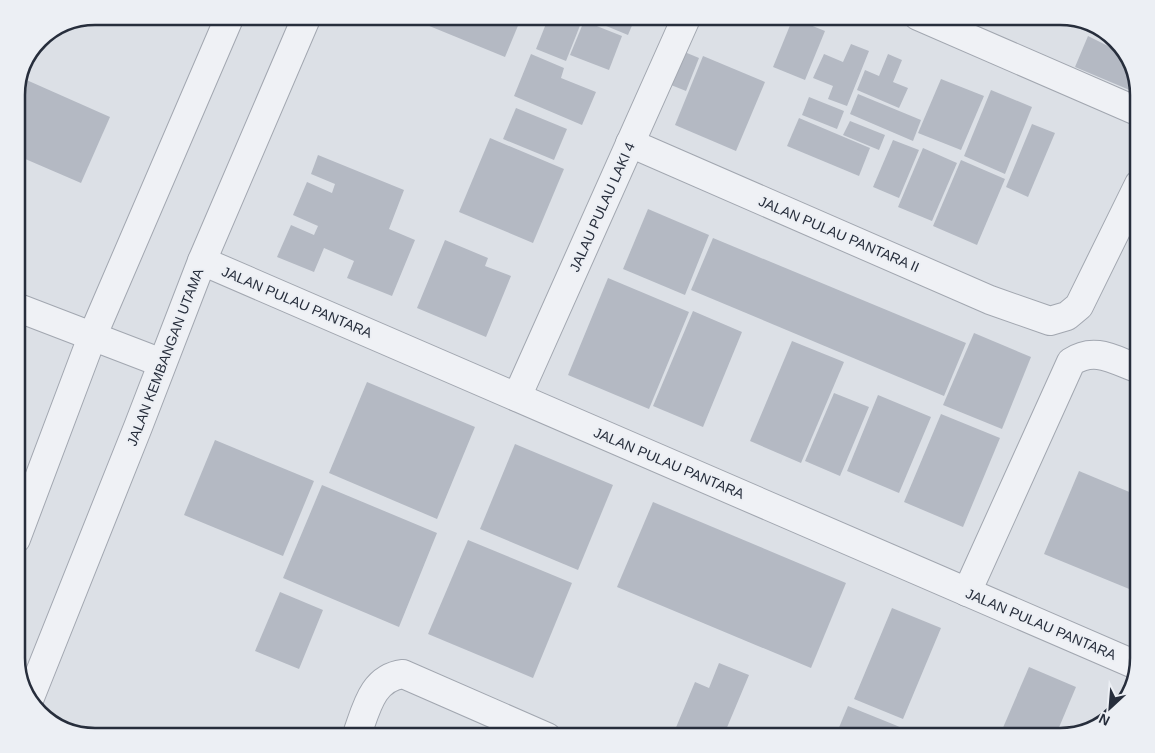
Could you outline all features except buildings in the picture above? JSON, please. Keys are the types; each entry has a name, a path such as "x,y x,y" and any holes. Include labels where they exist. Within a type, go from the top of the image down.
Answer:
{"street":[{"path":"25,515 92,337 226,25"},
{"name":"JALAN KEMBANGAN UTAMA","path":"33,691 138,428 202,260 303,25"},
{"name":"JALAU PULAU LAKI 4","path":"517,397 683,25"},
{"path":"939,25 1130,108"},
{"name":"JALAN PULAU PANTARA II","path":"630,144 990,300 1050,321 1067,316 1079,306 1130,202"},
{"name":"JALAN PULAU PANTARA","path":"202,260 1130,662"},
{"path":"25,311 162,362"},
{"path":"967,592 1071,362 1083,354 1098,354 1130,366"},
{"path":"360,728 375,689 389,676 403,674 526,728"}]}
